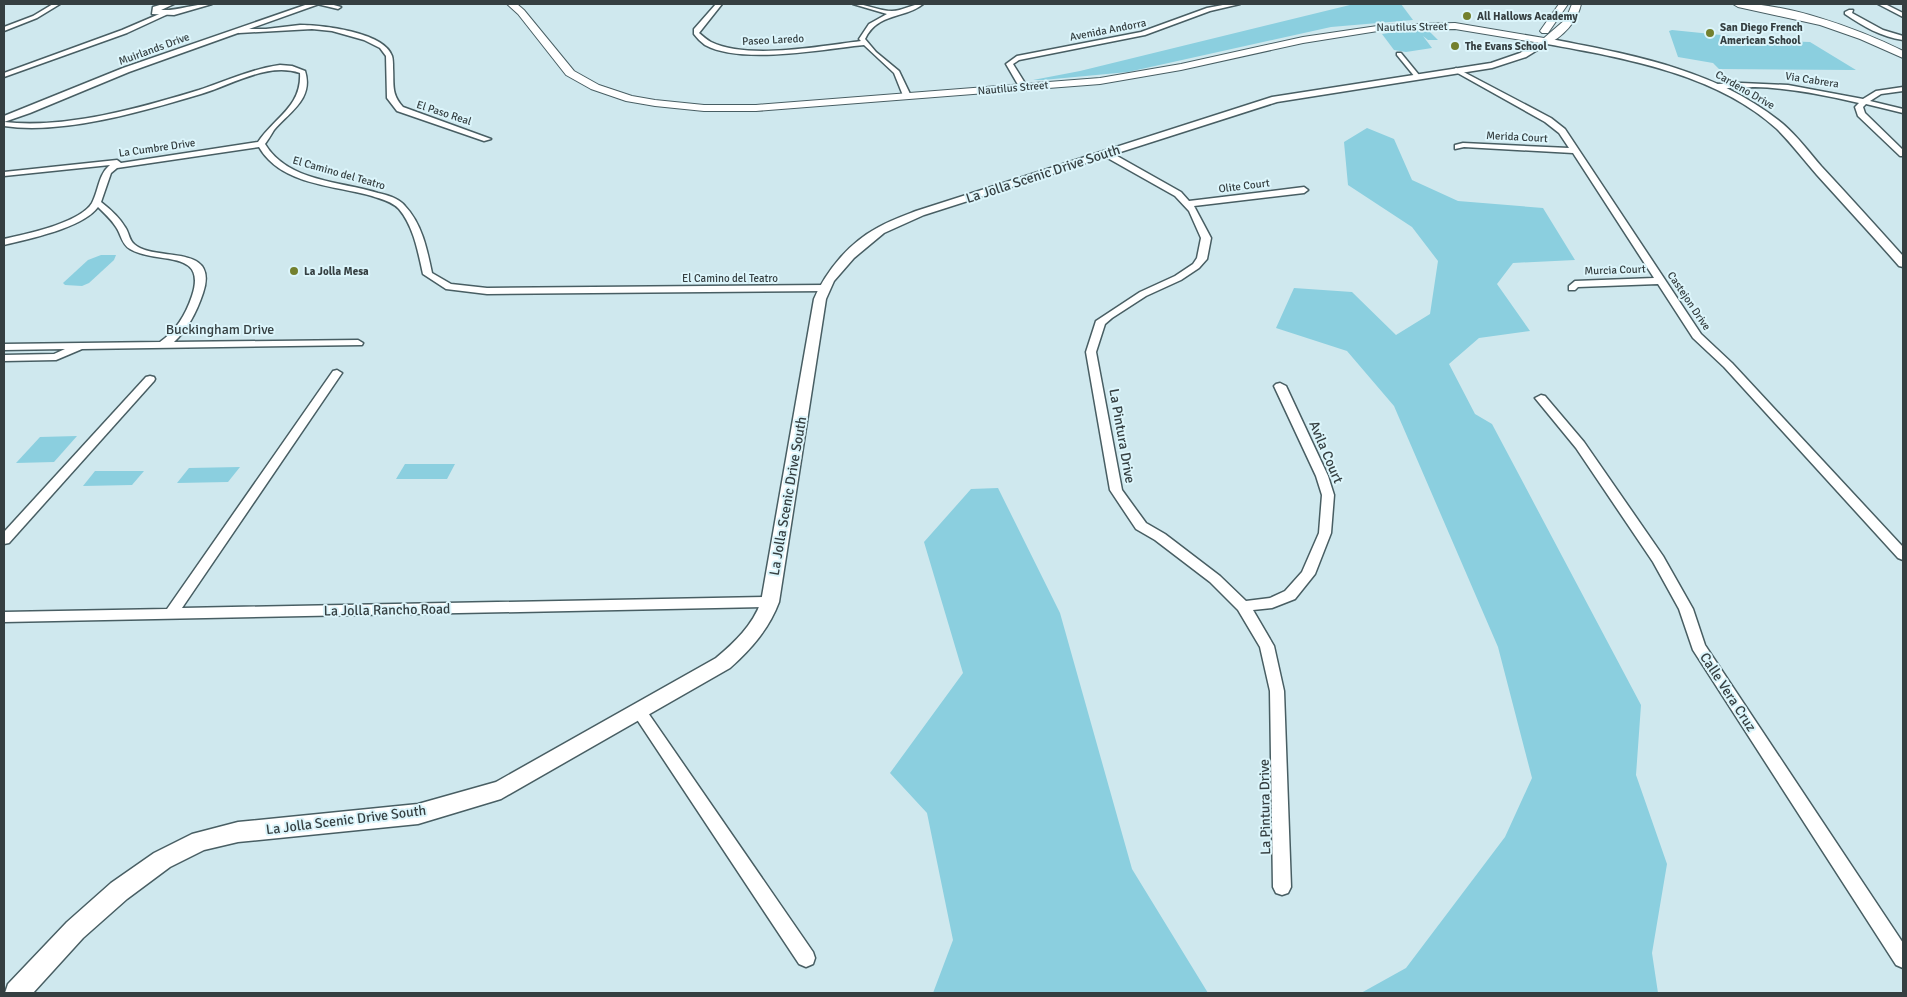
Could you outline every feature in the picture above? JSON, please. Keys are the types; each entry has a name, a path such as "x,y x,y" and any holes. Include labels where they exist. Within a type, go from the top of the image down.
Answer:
{"main road":[{"name":"Nautilus Street","path":"512,4 521,12 570,73 595,87 630,98 704,108 739,109 1024,88 1147,75 1330,34 1383,27 1427,24 1452,26 1546,41"},
{"path":"1546,41 1543,34 1563,4"},
{"name":"La Jolla Scenic Drive South","path":"1546,41 1555,36 1566,23 1574,13 1576,4"},
{"path":"1738,4 1830,24 1874,40 1903,55"},
{"path":"1758,4 1795,11 1844,25 1883,39 1903,49"}],"street":[{"path":"4,30 35,17 58,4"},
{"path":"164,14 155,12 156,9 170,4"},
{"name":"Muirlands Drive","path":"164,14 208,4"},
{"name":"Muirlands Drive","path":"4,119 126,70 314,4"},
{"path":"320,4 338,7"},
{"name":"Paseo Laredo","path":"719,4 697,29 696,33 705,44 715,48 734,52 758,53 864,43"},
{"path":"856,4 895,14"},
{"path":"907,96 897,72 864,43 862,39 865,31 871,24 920,4"},
{"name":"Avenida Andorra","path":"1024,88 1009,64 1016,58 1143,34 1209,9 1237,4"},
{"path":"1881,4 1903,15"},
{"path":"1850,11 1847,13 1861,21 1888,34 1903,38"},
{"path":"4,75 100,42 164,14"},
{"name":"El Paso Real","path":"239,31 312,27 333,29 366,39 382,47 389,56 391,98 400,110 487,139"},
{"name":"La Jolla Scenic Drive South","path":"18,993 75,930 120,891 162,860 200,842 238,832 418,814 501,790 722,663 743,646 765,618 770,602 820,299 828,280 850,255 889,226 920,213 1275,99 1511,60 1523,56 1546,41"},
{"name":"Cardeno Drive","path":"1546,41 1655,63 1716,86 1762,112 1780,127 1903,263"},
{"path":"1400,54 1417,76"},
{"path":"4,124 12,127 30,126 91,118 202,91 254,72 292,68 302,72 304,87 297,104 271,129 261,144"},
{"name":"Castejon Drive","path":"1456,70 1548,120 1562,131 1697,336 1728,365 1903,555"},
{"name":"Via Cabrera","path":"1716,86 1756,85 1792,87 1903,110"},
{"path":"1903,90 1881,91 1872,94 1859,106 1861,114 1903,154"},
{"name":"La Cumbre Drive","path":"114,166 261,144"},
{"name":"El Camino del Teatro","path":"261,144 263,151 273,163 291,172 368,192 401,206 416,229 428,274 449,287 487,291 825,288"},
{"name":"Merida Court","path":"1458,147 1463,145 1576,151"},
{"name":"La Pintura Drive","path":"1107,154 1178,194 1193,210 1206,238 1202,260 1178,278 1143,294 1108,316 1100,324 1092,352 1116,490 1141,526 1160,537 1215,579 1243,606 1267,646 1277,692 1282,887"},
{"name":"La Cumbre Drive","path":"4,174 117,162 114,166"},
{"path":"4,242 42,233 78,218 96,206 107,172 114,166"},
{"name":"Olite Court","path":"1187,204 1304,190"},
{"path":"97,202 121,227 130,246 142,252 186,260 194,264 201,272 202,287 182,328 174,338 164,344"},
{"name":"Murcia Court","path":"1572,288 1576,284 1660,281"},
{"name":"Buckingham Drive","path":"4,347 358,343"},
{"name":"Buckingham Drive","path":"4,358 56,357 67,354 82,346"},
{"path":"171,614 337,373"},
{"path":"4,540 150,379"},
{"name":"Avila Court","path":"1243,606 1272,603 1290,595 1308,574 1325,533 1328,495 1322,476 1280,386"},
{"name":"Calle Vera Cruz","path":"1541,398 1580,445 1658,559 1686,609 1698,646 1903,959"},
{"name":"La Jolla Rancho Road","path":"4,617 770,602"},
{"path":"638,711 806,958"}],"shaded area":[{"path":"1354,4 1401,4 1413,20 1331,27 1128,72 1033,80 1080,71"},
{"path":"1417,29 1428,30 1438,40 1428,40 1423,36 1432,48 1406,52 1394,50 1382,34"},
{"path":"1669,31 1780,41 1810,42 1856,70 1719,69 1713,63 1678,57"},
{"path":"1367,128 1394,139 1412,180 1458,201 1543,208 1575,260 1513,263 1497,284 1530,331 1479,338 1449,364 1475,414 1492,424 1641,705 1636,775 1667,864 1652,953 1658,993 1361,993 1406,968 1505,837 1532,778 1498,647 1394,406 1347,351 1276,328 1294,288 1352,292 1396,335 1430,314 1438,261 1412,227 1348,185 1344,142"},
{"path":"101,255 116,255 114,260 89,283 82,286 65,285 63,283 88,260"},
{"path":"77,436 54,462 16,463 40,437"},
{"path":"405,464 455,464 447,479 396,479"},
{"path":"240,467 228,482 177,483 189,468"},
{"path":"95,471 144,471 132,485 83,486"},
{"path":"998,488 1060,613 1132,869 1208,993 933,993 953,940 927,813 890,773 963,673 924,542 971,489"}],"place":[{"name":"All Hallows Academy","path":"1467,16"},
{"name":"San Diego French American School","path":"1710,33"},
{"name":"The Evans School","path":"1455,46"},
{"name":"La Jolla Mesa","path":"294,271"}]}
